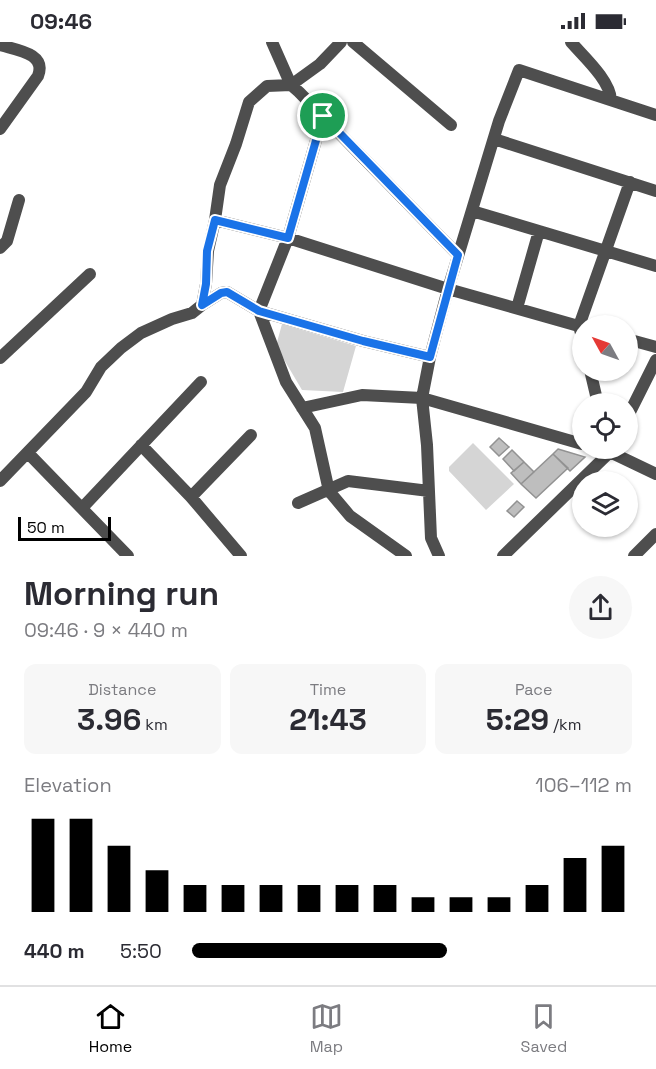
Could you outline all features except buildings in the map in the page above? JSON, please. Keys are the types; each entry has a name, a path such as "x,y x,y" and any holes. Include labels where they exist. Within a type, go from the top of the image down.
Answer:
{"street":[{"path":"272,42 291,85 458,255"},
{"path":"202,305 206,284 207,251 215,220 220,185 249,102 267,86 291,85 320,64 340,42"},
{"path":"353,42 451,125"},
{"path":"571,42 601,76 610,90 611,100"},
{"path":"0,45 28,54 37,59 40,67 38,76 0,129"},
{"path":"439,556 431,538 427,445 422,398 430,357 458,255 499,121 519,70 656,115"},
{"path":"323,116 288,238 259,311 286,381 315,428 329,491 350,516 406,556"},
{"path":"494,139 656,191"},
{"path":"586,315 630,182"},
{"path":"0,248 7,242 20,200"},
{"path":"472,211 656,266"},
{"path":"215,220 288,238 572,327"},
{"path":"517,308 539,231"},
{"path":"0,358 90,274"},
{"path":"0,481 86,392 101,367 120,348 141,333 192,313 221,293 227,292 259,311 363,341 430,357"},
{"path":"638,342 656,347"},
{"path":"638,396 656,360"},
{"path":"82,508 201,382"},
{"path":"302,408 362,395 422,398 572,441"},
{"path":"191,497 251,435"},
{"path":"141,446 191,497 242,556"},
{"path":"28,453 128,556"},
{"path":"503,556 597,459"},
{"path":"627,459 656,474"},
{"path":"298,503 348,481 429,491"},
{"path":"640,554 656,534"}],"shaded area":[{"path":"282,324 356,346 343,392 302,390 276,346"},
{"path":"473,443 514,484 486,510 449,471 449,467"}],"route":[{"path":"323,116 458,255 430,357 363,341 259,311 227,292 221,293 202,305 206,284 207,251 215,220 288,238 323,116"}]}
